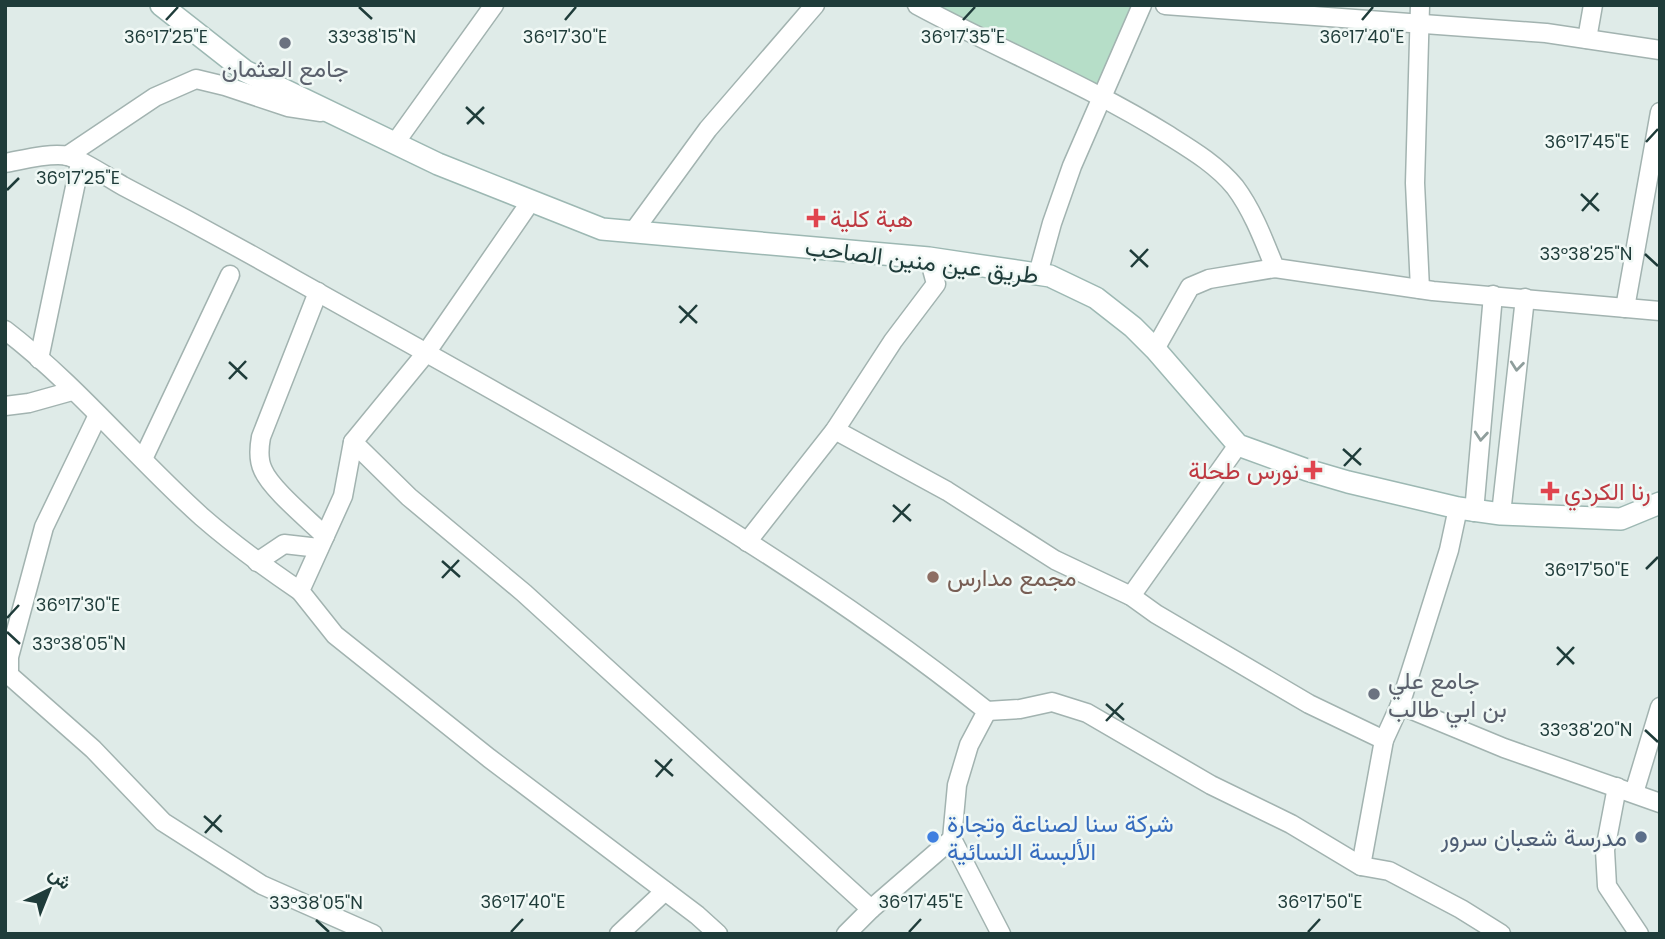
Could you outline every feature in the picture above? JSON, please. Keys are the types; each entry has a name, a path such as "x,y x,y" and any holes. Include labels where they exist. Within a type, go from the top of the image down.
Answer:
{"main road":[{"name":"طريق عين منين الصاحب","path":"161,5 245,71 438,164 602,229 929,258 1051,276 1096,298 1155,349 1238,445"},
{"path":"1238,445 1348,482 1466,510 1621,519 1660,503"}],"street":[{"path":"395,143 494,5"},
{"path":"632,232 708,129 815,5"},
{"path":"917,5 1140,117 1209,162 1224,175 1244,201 1275,268"},
{"path":"1038,274 1072,166 1142,5"},
{"path":"1165,5 1546,33 1660,50"},
{"path":"1420,5 1415,183 1420,289"},
{"path":"1587,39 1593,5"},
{"path":"38,359 74,159 155,97 196,79 288,107 334,114"},
{"path":"1625,308 1656,148 1660,112"},
{"path":"5,163 37,158 74,159 218,235 698,510 879,630 987,711 1020,709 1052,702 1087,713 1211,785 1291,824 1362,866 1389,871 1461,909 1501,934"},
{"path":"300,591 343,496 353,442 426,353 531,201"},
{"path":"747,542 835,430 893,341 936,284 929,258"},
{"path":"1155,349 1190,287 1209,279 1275,268 1420,289 1660,311"},
{"path":"143,460 230,275"},
{"path":"318,292 258,450 263,470 322,542"},
{"path":"1362,866 1384,740 1399,705 1449,550 1466,510 1493,295"},
{"path":"1501,514 1525,298"},
{"path":"5,330 202,516 257,562 300,591 335,635 489,758 718,934"},
{"path":"5,406 29,403 72,391"},
{"path":"98,415 44,527 7,667 93,749 163,822 262,885 373,934"},
{"path":"835,430 947,491 1055,560 1131,596 1156,614 1309,704 1384,740"},
{"path":"353,442 409,497 524,593 871,909"},
{"path":"1131,596 1238,445"},
{"path":"257,562 284,544 322,542"},
{"path":"1399,705 1504,748 1660,803"},
{"path":"1634,793 1660,707"},
{"path":"987,711 970,745 957,785 952,839 1001,934"},
{"path":"1617,787 1605,850 1607,886 1639,934"},
{"path":"846,934 952,839"},
{"path":"619,934 665,891"}],"green space":[{"path":"934,5 1131,5 1097,85"}],"place":[{"name":"جامع العثمان","path":"285,43"},
{"name":"هبة كلية","path":"816,218"},
{"name":"نورس طحلة","path":"1313,470"},
{"name":"رنا الكردي","path":"1550,491"},
{"name":"مجمع مدارس","path":"933,577"},
{"name":"جامع علي بن ابي طالب","path":"1374,694"},
{"name":"شركة سنا لصناعة وتجارة الألبسة النسائية","path":"933,837"},
{"name":"مدرسة شعبان سرور","path":"1641,837"}]}
